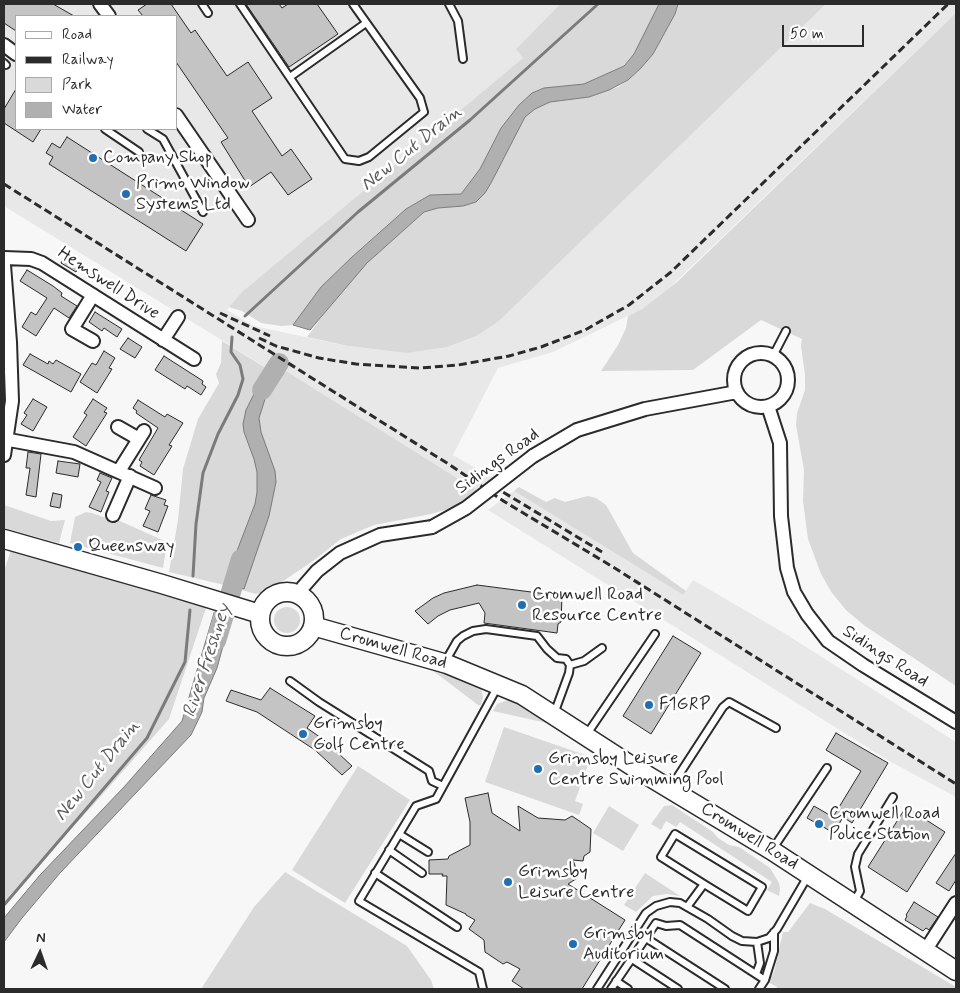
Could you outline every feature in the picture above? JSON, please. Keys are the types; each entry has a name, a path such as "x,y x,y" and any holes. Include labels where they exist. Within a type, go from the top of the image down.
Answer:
{"street":[{"path":"100,4 108,15"},
{"path":"4,46 15,53"},
{"path":"178,118 248,220"},
{"name":"Hemswell Drive","path":"4,258 31,258 42,263 194,359"},
{"path":"4,265 12,401 4,455"},
{"path":"93,295 72,329 93,341"},
{"name":"Hemswell Drive","path":"163,340 178,317"},
{"path":"757,353 773,356 781,361 787,372 788,381 783,396 777,402 768,406 750,405 742,400 737,392 734,383 735,374 738,365 748,356 757,353"},
{"name":"Sidings Road","path":"299,595 302,588 316,571 340,553 380,535 432,527 466,508 533,456 577,430 646,408 737,392"},
{"name":"Sidings Road","path":"768,406 780,443 781,516 787,568 794,592 807,614 828,641 863,665 956,722"},
{"path":"113,514 125,473 141,435 118,428"},
{"path":"5,439 74,452 156,488"},
{"path":"4,539 260,614"},
{"path":"289,592 299,595 312,608 314,626 310,635 303,642 295,646 285,647 276,645 268,640 262,632 259,623 260,614 267,601 279,593 289,592"},
{"name":"Cromwell Road","path":"314,626 444,663 522,695 635,768 771,850 956,971"},
{"path":"925,951 956,903"}],"lane":[{"path":"202,4 208,13"},
{"path":"240,4 345,159 359,161 369,157 424,112 420,98 353,4"},
{"path":"449,4 458,21 463,59"},
{"path":"290,77 366,23"},
{"path":"106,130 139,152"},
{"path":"149,130 163,139 203,212"},
{"path":"773,356 786,331"},
{"path":"444,663 454,646 463,636 473,631 486,629 537,636 546,649 558,658 566,659 570,665 570,674 553,715"},
{"path":"586,735 655,634"},
{"path":"570,665 584,661 602,648"},
{"path":"290,681 319,702 429,771 432,781 443,786"},
{"path":"484,989 479,972 358,901 416,806 436,799 498,685"},
{"path":"670,788 723,707 729,702 776,728"},
{"path":"771,850 827,768"},
{"path":"854,903 860,891 856,867 858,854 893,797"},
{"path":"399,834 428,852"},
{"path":"676,834 762,887 748,911 704,884 661,857 676,834"},
{"path":"389,850 422,873"},
{"path":"375,874 457,927"},
{"path":"597,989 646,913 656,906 670,902 680,903 742,942 756,942 769,938 774,932 809,875"},
{"path":"687,907 704,884"},
{"path":"611,989 656,923 666,926 680,925 765,980"},
{"path":"759,989 765,980 774,951 774,932"},
{"path":"646,938 725,989"},
{"path":"756,942 760,963 756,974"},
{"path":"632,959 678,989"},
{"path":"616,981 628,989"}],"shaded area":[{"path":"4,4 560,4 516,49 523,58 243,291 227,310 254,326 347,346 406,353 499,321 826,4 956,4 956,13 669,288 642,309 553,352 498,368 453,455 493,478 478,491 271,362 267,368 4,206"},
{"path":"514,491 683,595 693,580 784,633 956,742 956,797 891,762 488,510"}],"green space":[{"path":"560,4 659,4 634,54 623,66 584,84 544,88 532,93 519,105 501,128 480,169 461,194 430,195 406,209 321,287 293,325 281,326 261,323 242,311 229,307 243,291 523,58 516,49"},
{"path":"678,4 826,4 499,321 476,336 447,347 406,353 348,346 307,337 336,298 367,263 424,212 476,202 485,193 525,117 535,109 550,102 589,97 618,87 628,80 653,54 675,14"},
{"path":"956,13 956,686 865,626 846,610 832,593 821,574 808,539 803,501 804,470 796,425 797,413 805,390 802,339 761,320 693,370 601,371 618,345 626,328 628,316 642,309 677,282"},
{"path":"222,341 266,368 271,362 478,491 452,508 374,525 341,539 313,561 267,592 256,594 169,572 178,520 183,469 198,419 219,383 216,374 221,363"},
{"path":"519,487 546,502 555,498 565,502 588,496 596,498 606,505 633,553 686,591 683,595 514,491"},
{"path":"4,505 51,521 65,520 59,543 4,528"},
{"path":"86,512 106,518 113,518 167,542 163,568 70,543 75,517"},
{"path":"11,550 207,605 169,719 10,895 4,905 4,571"},
{"path":"287,607 296,611 300,620 296,629 287,633 278,629 274,620 278,611"},
{"path":"437,668 478,684 483,697 481,705 478,705 432,670"},
{"path":"510,699 516,700 565,727 493,711 497,704"},
{"name":"Grimsby Leisure Centre Swimming Pool","path":"504,727 591,757 575,801 583,804 579,815 485,782"},
{"path":"358,766 410,800 345,903 292,870"},
{"path":"672,805 713,832 718,838 729,845 739,847 770,868 779,883 779,896 767,890 772,882 680,822 676,827 666,821 661,830 651,824 664,806"},
{"path":"609,806 639,825 623,851 593,833"},
{"path":"285,872 407,946 431,980 434,989 201,989 254,907"},
{"path":"645,873 680,896 667,894 653,896 636,912 624,905"},
{"path":"810,903 825,909 956,987 956,989 776,989 777,987 768,982 774,972 783,932 788,932"}],"water":[{"path":"659,4 678,4 675,14 653,54 628,80 609,90 589,97 550,102 535,109 525,117 491,183 476,202 424,212 367,263 310,330 293,325 321,287 406,209 430,195 461,194 480,169 501,128 519,105 532,93 544,88 584,84 624,66 634,54"},
{"path":"269,364 284,373 265,399 259,418 261,432 275,471 276,482 269,516 244,589 225,582 255,504 257,472 243,424 246,410"},
{"path":"214,613 231,617 217,668 204,698 202,712 191,735 60,873 4,942 4,918 40,875 124,787 182,721"}],"building":[{"path":"4,4 53,4 72,15 15,15 15,30 4,23"},
{"path":"147,4 171,4 191,33 195,30 227,76 248,62 272,98 252,111 282,156 291,149 312,179 288,195 271,172 249,187 221,142 228,138 178,65 178,15 142,15 138,10"},
{"path":"246,4 279,4 282,8 288,4 317,4 338,34 289,67"},
{"path":"15,91 15,130 40,130 33,142 4,123 4,109"},
{"name":"Primo Window Systems Ltd","path":"67,137 203,224 186,251 49,164 53,157 46,153 52,143 60,148"},
{"path":"65,255 80,264 76,272 61,263"},
{"path":"27,270 53,286 62,293 61,296 77,306 69,318 54,308 36,336 22,327 31,312 36,315 47,298 20,281"},
{"path":"95,312 122,329 117,337 104,328 102,331 89,322"},
{"path":"128,338 142,347 135,358 120,349"},
{"path":"104,351 115,358 109,368 112,369 97,393 80,382 92,363 96,365"},
{"path":"30,354 48,364 49,361 53,364 56,360 81,374 71,392 23,365"},
{"path":"164,356 203,381 202,384 206,387 201,395 187,386 185,389 155,370"},
{"path":"33,399 47,407 33,431 21,424 27,415 24,413"},
{"path":"93,399 107,408 104,412 107,413 86,446 73,437 87,415 84,413"},
{"path":"138,400 165,417 167,414 183,423 169,445 172,446 154,475 140,466 142,462 139,460 158,428 136,413 137,411 133,408"},
{"path":"28,452 41,454 36,497 26,495 30,468 26,468"},
{"path":"58,461 80,464 78,477 56,473"},
{"path":"100,473 112,478 106,491 109,492 101,512 89,507 101,482 97,480"},
{"path":"53,493 62,495 60,508 50,506"},
{"path":"151,495 166,500 164,505 168,506 158,532 143,526 150,511 145,509"},
{"name":"Cromwell Road Resource Centre","path":"477,585 562,596 561,622 558,624 557,633 484,623 485,613 479,603 450,610 428,624 415,611 433,598 444,593"},
{"path":"673,636 701,653 651,734 623,716"},
{"name":"Grimsby Golf Centre","path":"270,688 315,716 307,728 324,740 352,766 342,775 315,750 257,712 226,701 231,690 261,700"},
{"path":"836,733 888,763 852,823 843,817 834,833 807,818 814,806 833,817 861,771 826,750"},
{"name":"Grimsby Leisure Centre","path":"488,793 492,813 520,831 518,806 538,818 565,820 572,816 591,829 590,852 584,856 583,861 573,860 579,877 568,884 625,920 582,989 524,989 512,981 520,969 507,962 503,964 485,952 484,940 469,929 475,920 446,905 447,876 442,876 443,874 429,874 429,860 448,859 449,856 470,845 470,822 465,798"},
{"path":"906,807 945,832 907,892 868,867"},
{"path":"956,853 956,880 949,891 936,883"},
{"path":"914,902 938,917 929,930 926,928 923,931 905,920"}],"waterway":[{"name":"New Cut Drain","path":"245,316 358,212 470,120 598,4"},
{"name":"New Cut Drain","path":"193,576 196,524 203,473 218,434 238,395 243,379 240,365 231,352 232,337"},
{"name":"River Freshney","path":"262,390 279,363"},
{"name":"River Freshney","path":"216,641 241,559"},
{"name":"New Cut Drain","path":"4,905 147,738 185,662 190,610"}],"railway":[{"path":"259,338 276,346 319,358 356,364 420,368 458,365 509,356 541,347 585,330 629,305 671,272 948,4"},
{"path":"4,184 450,465 505,502 613,567 956,784"},
{"path":"220,313 270,336"},
{"path":"493,486 602,552"}],"place":[{"name":"Company Shop","path":"93,158"},
{"name":"Primo Window Systems Ltd","path":"126,194"},
{"name":"Queensway","path":"78,547"},
{"name":"Cromwell Road Resource Centre","path":"522,605"},
{"name":"F1GRP","path":"649,705"},
{"name":"Grimsby Golf Centre","path":"303,734"},
{"name":"Grimsby Leisure Centre Swimming Pool","path":"538,769"},
{"name":"Cromwell Road Police Station","path":"819,824"},
{"name":"Grimsby Leisure Centre","path":"508,882"},
{"name":"Grimsby Auditorium","path":"573,944"}]}
